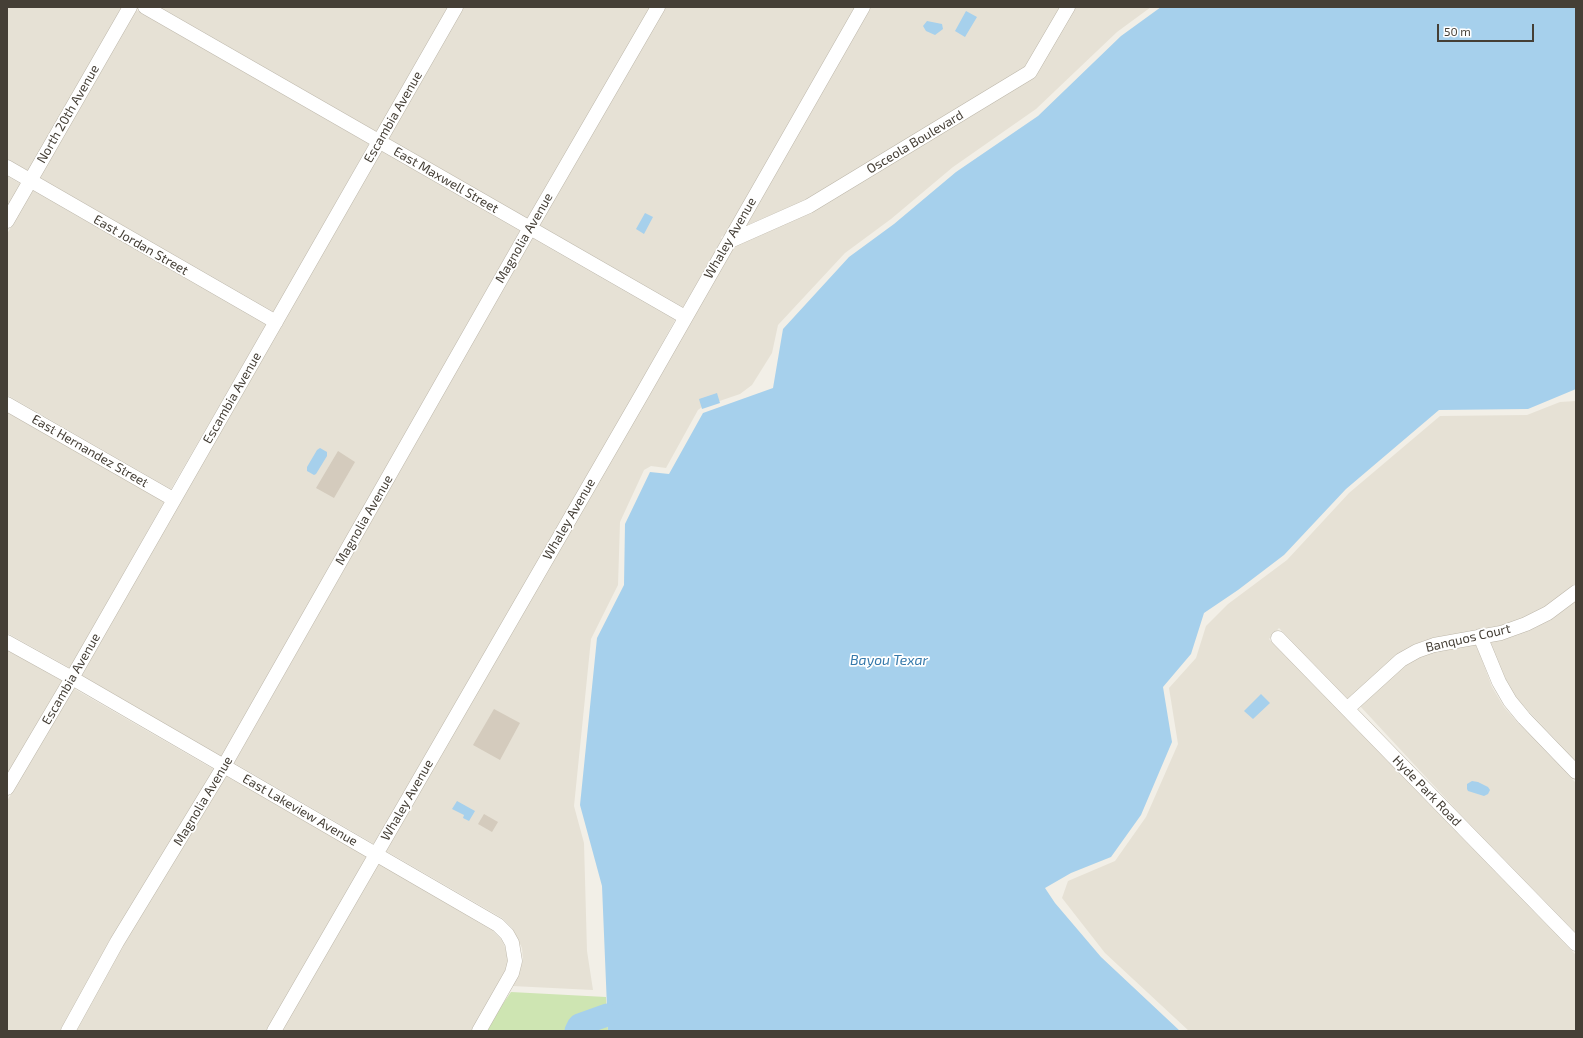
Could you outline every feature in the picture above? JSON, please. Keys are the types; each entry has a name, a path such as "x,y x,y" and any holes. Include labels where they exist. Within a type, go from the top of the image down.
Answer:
{"street":[{"name":"North 20th Avenue","path":"7,221 130,7"},
{"name":"East Maxwell Street","path":"145,7 685,317"},
{"name":"Escambia Avenue","path":"7,788 72,678 173,499 456,7"},
{"name":"Magnolia Avenue","path":"68,1031 117,942 224,766 530,228 658,7"},
{"name":"Whaley Avenue","path":"274,1031 642,394 863,7"},
{"name":"Osceola Boulevard","path":"730,240 809,206 1030,72 1068,7"},
{"name":"East Jordan Street","path":"7,167 276,322"},
{"name":"East Hernandez Street","path":"7,404 173,499"},
{"name":"Banquos Court","path":"1347,708 1401,660 1416,651 1434,645 1501,633 1526,624 1548,613 1576,592"},
{"path":"1480,636 1498,682 1510,702 1576,772"},
{"name":"Hyde Park Road","path":"1278,638 1576,944"},
{"name":"East Lakeview Avenue","path":"7,642 72,678 498,925 507,934 512,943 515,956 512,973 479,1031"}],"shaded area":[{"path":"7,7 122,7 28,171 7,159"},
{"path":"160,7 448,7 377,132"},
{"path":"463,7 651,7 528,219 388,138"},
{"path":"666,7 855,7 725,235 721,237 722,240 683,307 539,225"},
{"path":"870,7 1061,7 1025,67 806,200 745,226"},
{"path":"1076,7 1151,7 1117,32 1036,109 953,167 891,219 845,253 778,325 772,353 752,385 740,394 702,407 698,410 666,468 651,466 644,470 620,522 618,585 591,639 574,806 584,843 587,951 593,990 512,986 518,976 523,960 522,948 512,928 502,918 386,851 734,246 903,156 1033,77"},
{"path":"136,10 369,144 274,312 39,177"},
{"path":"381,151 520,231 222,757 81,675"},
{"path":"7,176 21,184 7,208"},
{"path":"32,190 266,325 171,489 7,395 7,234"},
{"path":"532,238 675,320 636,391 374,844 234,763"},
{"path":"1576,401 1576,583 1564,594 1545,607 1524,618 1500,626 1485,629 1484,627 1479,630 1434,638 1415,644 1397,655 1348,699 1279,628 1269,639 1576,955 1576,1031 1189,1031 1105,953 1062,898 1068,881 1115,861 1146,817 1178,744 1169,688 1196,658 1206,626 1228,604 1287,560 1349,493 1440,416 1527,415 1560,402"},
{"path":"7,412 164,502 70,668 7,633"},
{"path":"1576,601 1576,761 1515,697 1505,679 1490,642 1551,619"},
{"path":"1476,644 1492,687 1504,707 1576,783 1576,933 1462,816 1360,706 1404,666 1419,657 1434,652"},
{"path":"7,650 62,681 7,775"},
{"path":"73,688 215,770 111,940 60,1031 7,1031 7,801"},
{"path":"226,776 367,857 267,1031 75,1031 123,945"},
{"path":"378,863 493,931 501,939 505,947 508,961 506,972 471,1031 282,1031"}],"green space":[{"path":"511,992 606,997 608,1031 484,1031"}],"water":[{"name":"Bayou Texar","path":"1161,7 1576,7 1576,389 1528,409 1439,410 1346,489 1284,555 1238,590 1204,613 1191,654 1163,687 1172,742 1141,815 1111,857 1071,873 1045,888 1055,903 1101,957 1180,1031 608,1031 602,886 580,805 597,638 624,585 625,524 650,472 669,474 703,413 773,388 783,329 849,257 894,224 956,172 1038,116 1121,36"},
{"path":"966,11 977,17 965,37 955,31"},
{"path":"927,21 942,24 943,29 935,35 926,31 923,26"},
{"path":"645,213 653,217 644,234 636,229"},
{"path":"717,393 720,403 702,409 699,399"},
{"path":"320,448 327,452 327,456 314,475 307,471 307,467 317,450"},
{"path":"1261,694 1270,703 1253,719 1244,711"},
{"path":"1472,781 1488,787 1490,790 1488,794 1484,796 1468,791 1467,784"},
{"path":"457,801 475,811 469,821 463,818 464,815 452,809"}],"building":[{"path":"338,451 355,462 334,498 316,488"},
{"path":"494,709 520,723 500,760 473,745"},
{"path":"484,814 498,822 492,832 478,824"}],"waterway":[{"path":"576,1031 579,1025 607,1015"}]}
